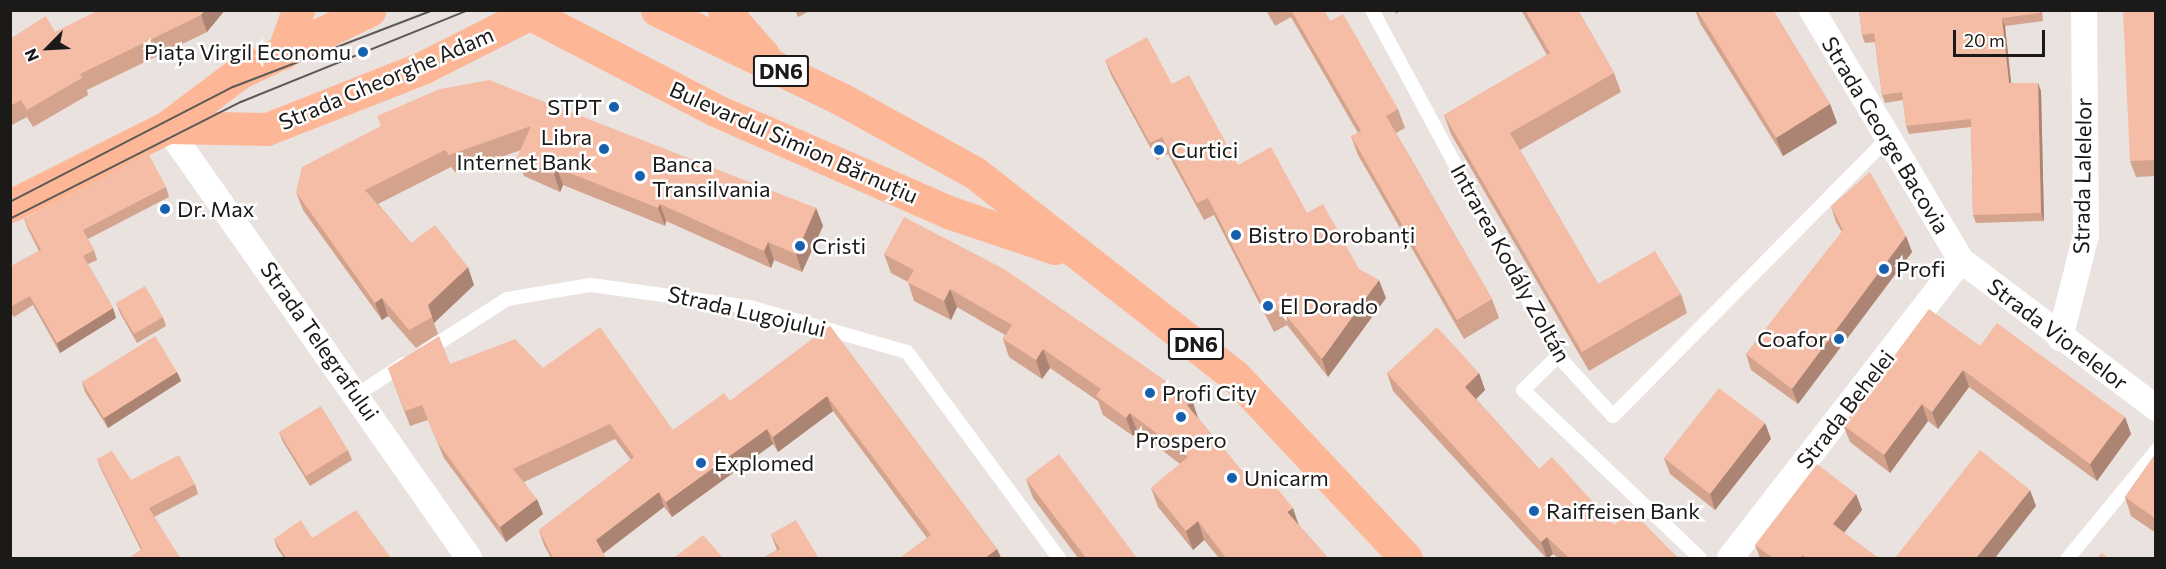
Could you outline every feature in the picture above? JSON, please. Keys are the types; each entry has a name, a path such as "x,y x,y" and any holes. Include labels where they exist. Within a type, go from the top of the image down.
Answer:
{"main road":[{"path":"283,52 298,10"},
{"name":"Strada Gheorghe Adam","path":"10,206 167,127 239,73 370,10"},
{"name":"Bulevardul Simion Bărnuțiu","path":"657,10 975,173 1073,254 1160,313 1234,375 1406,558"},
{"path":"724,10 775,69"},
{"name":"Strada Gheorghe Adam","path":"167,127 267,129 424,67 530,12"},
{"name":"Bulevardul Simion Bărnuțiu","path":"530,12 716,110 951,213 1073,254"}],"street":[{"name":"Strada George Bacovia","path":"1812,10 1961,260"},
{"name":"Strada Lalelelor","path":"2060,338 2086,235 2084,10"},
{"name":"Strada Telegrafului","path":"167,127 358,394 469,558"},
{"name":"Strada Viorelelor","path":"1961,260 2060,338 2156,408"},
{"name":"Strada Behelei","path":"1730,558 1961,260"}],"lane":[{"name":"Intrarea Kodály Zoltán","path":"1372,10 1558,356 1613,416 1887,139"},
{"name":"Strada Lugojului","path":"358,394 523,293 591,285 750,307 907,352 1059,558"},
{"path":"1558,356 1523,390 1700,558"},
{"path":"2068,558 2156,451"}],"building":[{"path":"99,10 205,10 201,15 80,74 82,78 27,110 21,100 10,106 10,39 46,16 55,32"},
{"path":"1291,10 1324,10 1330,21 1343,14 1398,109 1386,116 1492,299 1457,320 1351,136 1361,131"},
{"path":"1525,10 1578,10 1614,73 1510,133 1598,284 1655,251 1681,294 1582,352 1444,115 1550,53"},
{"path":"1697,10 1773,10 1830,104 1776,138"},
{"path":"1859,10 2040,10 2040,13 2002,18 2009,83 2038,83 2041,213 1973,215 1971,119 1906,126 1902,92 1882,95 1874,33 1862,35"},
{"path":"2123,10 2156,10 2156,160 2130,161"},
{"path":"1147,37 1172,84 1189,75 1238,165 1271,147 1307,213 1323,204 1359,269 1379,280 1322,359 1280,308 1268,315 1208,198 1197,203 1162,137 1150,143 1105,60"},
{"path":"489,80 816,208 796,254 768,242 764,251 660,204 658,208 557,168 554,174 517,158 531,126 449,155 445,150 365,190 411,243 435,225 468,267 428,305 432,317 409,330 382,298 375,303 296,192 302,167 381,126 377,116 440,89"},
{"path":"148,153 166,187 83,230 94,250 83,256 113,308 57,343 30,296 10,307 10,267 41,250 24,219"},
{"path":"1870,172 1906,236 1792,389 1746,354 1843,230 1831,206"},
{"path":"904,217 1004,269 1192,399 1187,405 1251,482 1264,472 1293,508 1287,512 1328,558 1226,558 1198,521 1186,531 1151,488 1188,457 1130,413 1126,418 1096,396 1101,389 1043,349 1036,360 1003,339 1012,325 950,289 944,301 907,282 914,270 884,254"},
{"path":"145,286 163,317 134,334 116,303"},
{"path":"1929,309 1980,346 1997,323 2125,417 2090,464 1963,370 1932,412 1922,404 1884,455 1843,425"},
{"path":"830,326 997,549 985,558 900,558 931,535 827,396 773,437 767,429 666,502 659,492 596,540 606,558 553,558 539,530 634,457 610,424 513,469 537,499 500,527 438,443 422,405 405,411 388,368 439,336 450,364 515,339 543,368 600,327 673,430 724,393 730,401"},
{"path":"1437,327 1479,373 1465,387 1539,469 1552,457 1614,525 1630,509 1676,556 1673,558 1569,558 1547,537 1541,542 1387,373"},
{"path":"155,336 177,372 104,418 82,382"},
{"path":"1719,388 1765,423 1710,494 1664,458"},
{"path":"321,406 348,450 306,476 279,432"},
{"path":"1980,450 2030,490 1976,558 1895,558"},
{"path":"112,451 131,480 179,455 195,484 149,508 180,558 134,558 132,556 142,549 97,459"},
{"path":"2156,453 2156,519 2125,497"},
{"path":"1059,454 1137,558 1086,558 1026,479"},
{"path":"1817,464 1856,494 1833,524 1878,558 1807,558 1802,555 1800,558 1773,558 1755,545"},
{"path":"356,510 391,558 286,558 274,539 301,520 312,538"},
{"path":"796,520 818,557 763,558 780,549 771,534"},
{"path":"703,535 723,558 674,558"},
{"path":"2102,553 2108,558 2097,558"}],"tram line":[{"path":"10,202 233,87 434,10"},
{"path":"10,219 241,102 469,10"}],"place":[{"name":"Piața Virgil Economu","path":"363,52"},
{"name":"STPT","path":"614,107"},
{"name":"Libra Internet Bank","path":"604,149"},
{"name":"Curtici","path":"1159,150"},
{"name":"Banca Transilvania","path":"640,176"},
{"name":"Dr. Max","path":"165,209"},
{"name":"Bistro Dorobanți","path":"1236,235"},
{"name":"Cristi","path":"800,246"},
{"name":"Profi","path":"1884,269"},
{"name":"El Dorado","path":"1268,306"},
{"name":"Coafor","path":"1839,339"},
{"name":"Profi City","path":"1150,393"},
{"name":"Prospero","path":"1181,417"},
{"name":"Explomed","path":"701,463"},
{"name":"Unicarm","path":"1232,478"},
{"name":"Raiffeisen Bank","path":"1534,511"}]}
